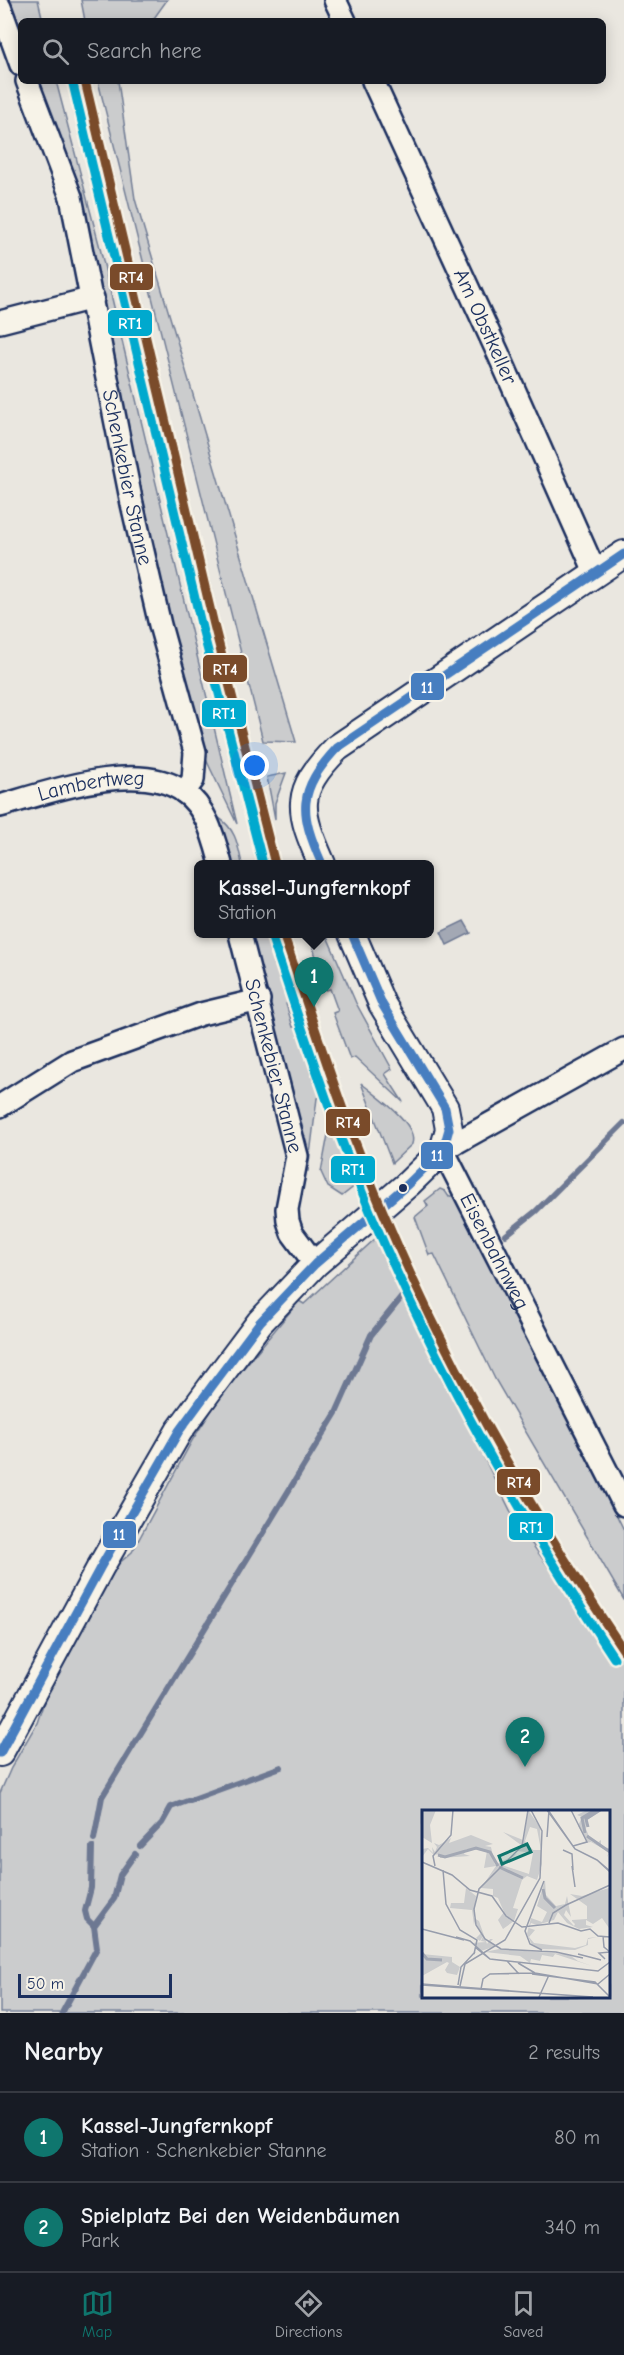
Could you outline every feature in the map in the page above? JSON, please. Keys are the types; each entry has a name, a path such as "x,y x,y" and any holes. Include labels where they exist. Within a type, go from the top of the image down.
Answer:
{"street":[{"path":"335,0 344,18"},
{"path":"0,7 18,57"},
{"name":"Schenkebier Stanne","path":"28,84 71,197 93,298 132,504 160,625 195,752 193,780 184,792"},
{"name":"Am Obstkeller","path":"374,84 596,574"},
{"path":"0,322 93,298"},
{"path":"320,860 309,834 303,811 306,788 317,769 337,748 624,554"},
{"name":"Lambertweg","path":"0,806 59,789 123,778 144,778 184,792"},
{"path":"184,792 201,810 212,832 220,860"},
{"name":"Schenkebier Stanne","path":"241,938 297,1156 287,1209 288,1221 292,1233 315,1264"},
{"path":"354,938 382,1004 445,1108 449,1129 443,1150"},
{"path":"0,1106 72,1061 201,1014 259,1000"},
{"path":"0,1753 100,1568 179,1431 260,1323 315,1264 408,1184 443,1150 624,1049"},
{"name":"Eisenbahnweg","path":"443,1150 624,1505"}],"shaded area":[{"path":"7,0 38,0 42,18 18,18 18,31"},
{"path":"81,0 167,0 154,18 84,18"},
{"path":"37,84 57,84 100,248 237,824 200,747"},
{"path":"99,84 118,84 135,199 296,742 263,741"},
{"path":"286,773 275,803 275,819 267,777"},
{"path":"217,819 225,822 233,833 241,860 230,860"},
{"path":"464,921 471,933 447,945 441,932"},
{"path":"250,938 269,938 290,1003 286,1004 293,1027 297,1026 322,1098 317,1098 308,1171 304,1171 304,1144 294,1098"},
{"path":"310,938 328,938 356,1003 392,1069 385,1074 403,1102 355,1057 350,1059 333,1013 338,1011 330,989 326,990"},
{"path":"361,1083 394,1110 409,1128 412,1144 392,1163"},
{"path":"330,1124 356,1185 342,1196 328,1187 321,1172"},
{"path":"440,1189 445,1191 449,1197 455,1194 624,1530 624,1600 495,1379 434,1254 429,1255 415,1217 428,1206 425,1201"},
{"path":"376,1238 396,1272 406,1301 515,1520 616,1662 624,1656 624,2013 0,2013 0,1793 11,1768 37,1723 49,1687 108,1573 132,1552 193,1439 223,1393 299,1301 304,1304"}],"waterway":[{"path":"506,1235 536,1211 624,1123"},
{"path":"94,1839 102,1797 336,1413 371,1335 401,1298"},
{"path":"140,1846 162,1823 171,1807 281,1767"},
{"path":"92,1847 91,1888 85,1911 87,1919 94,1926"},
{"path":"62,2013 97,1948 94,1926 114,1899 120,1875 135,1854"}],"transit line":[{"name":"RT1","path":"73,84 202,628 262,860"},
{"name":"RT4","path":"86,84 214,625 274,860"},
{"name":"11","path":"320,860 309,830 306,803 315,777 337,748 624,554"},
{"name":"RT1","path":"272,938 333,1118 399,1278 499,1472 574,1597 614,1658"},
{"name":"RT4","path":"284,938 344,1114 410,1273 474,1403 509,1466 546,1529 624,1651"},
{"name":"11","path":"0,1753 100,1568 179,1431 212,1386 260,1322 315,1264 408,1184 443,1150 449,1129 445,1108 382,1004 354,938"}],"place":[{"name":"Kassel-Jungfernkopf","path":"314,1007"},
{"name":"Spielplatz Bei den Weidenbäumen","path":"525,1767"}]}
